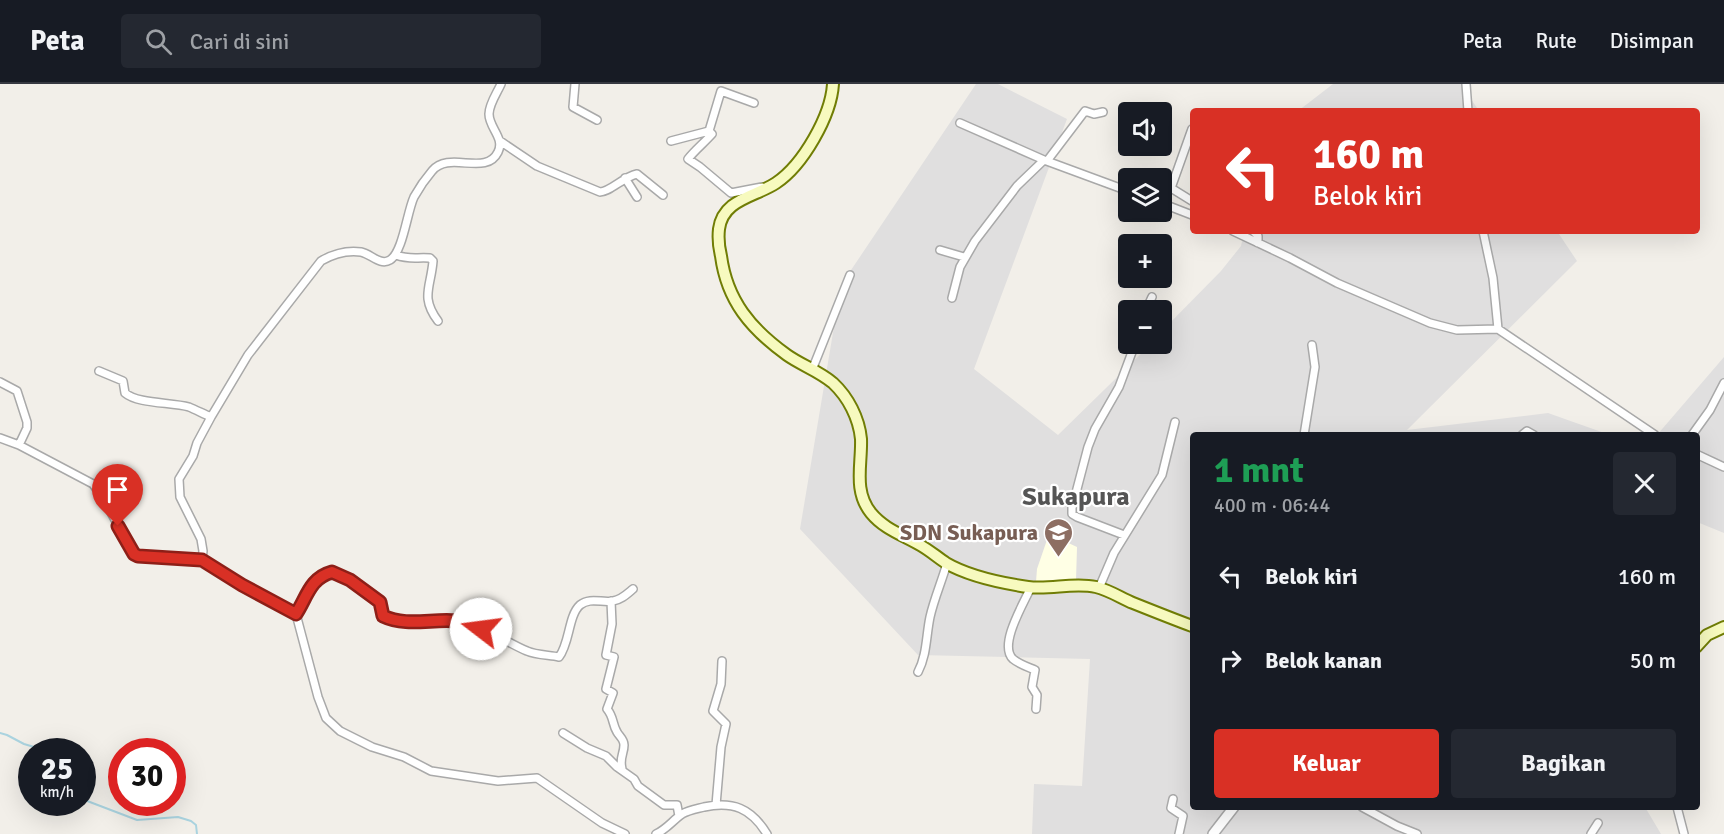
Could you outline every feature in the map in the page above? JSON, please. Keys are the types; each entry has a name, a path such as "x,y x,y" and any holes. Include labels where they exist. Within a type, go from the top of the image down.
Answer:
{"main road":[{"path":"833,84 825,120 791,170 768,188 745,197 733,205 723,219 719,236 725,277 730,293 751,323 788,356 831,382 854,412 861,439 860,485 866,505 871,512 900,536 920,544 947,563 967,572 1031,587 1074,585 1099,588 1190,625"},
{"path":"1700,642 1707,634 1724,627"}],"street":[{"path":"501,84 489,113 490,123 500,141 537,166 600,192 609,190 625,178 637,174 663,195"},
{"path":"575,84 573,107 597,120"},
{"path":"1466,84 1468,108"},
{"path":"754,103 721,91 709,130 712,134 688,159 731,193 768,188"},
{"path":"952,298 964,258 1017,186 1045,160 1085,111 1094,114 1102,112"},
{"path":"960,123 1045,160 1118,187"},
{"path":"671,141 709,130"},
{"path":"1190,135 1171,188 1190,200"},
{"path":"202,560 201,539 184,508 178,489 179,479 193,456 197,443 211,417 248,355 321,261 332,255 362,252 386,262 396,255 414,197 434,168 446,163 487,163 496,156 500,149 500,141"},
{"path":"625,178 637,197"},
{"path":"1172,207 1190,214"},
{"path":"1239,234 1337,283 1430,323 1457,330 1498,329 1651,432"},
{"path":"1256,234 1258,243"},
{"path":"1484,234 1493,278 1498,329"},
{"path":"940,250 964,258"},
{"path":"396,255 413,260 422,257 430,258 433,261 427,299 438,321"},
{"path":"812,370 850,275"},
{"path":"1304,432 1315,366 1312,345"},
{"path":"1124,536 1077,517 1072,514 1072,508 1088,447 1095,429 1119,387 1131,354"},
{"path":"99,371 123,381 125,393 132,398 190,407 211,417"},
{"path":"0,382 17,391 26,414 28,426 19,445"},
{"path":"1694,432 1710,410 1724,383"},
{"path":"1099,588 1114,553 1162,474 1175,422"},
{"path":"0,438 19,445 93,484 134,554 153,558 202,560 296,614"},
{"path":"1700,456 1723,466"},
{"path":"918,672 925,654 927,632 947,563"},
{"path":"625,834 602,823 537,778 498,781 431,771 404,757 372,747 340,731 326,718 318,697 296,614 318,578 332,572 350,580 380,602 383,616 389,619 464,622 528,652 559,657 564,650 575,612 580,605 597,600 611,601 625,596 633,589"},
{"path":"1031,587 1008,645 1009,654 1014,660 1035,670 1032,687 1037,695 1036,709"},
{"path":"611,601 612,624 606,655 614,657 606,689 613,693 607,709 613,716 615,730 622,738 624,746 620,762 622,770"},
{"path":"716,805 721,747 726,724 713,711 721,684 722,661"},
{"path":"563,734 606,756 634,778 638,786 664,805 677,805 679,816"},
{"path":"1173,799 1171,808 1183,816 1179,834"},
{"path":"656,834 665,830 679,816 690,810 716,805 733,805 757,820 767,834"},
{"path":"1213,834 1232,810"},
{"path":"1368,810 1417,834"},
{"path":"1678,810 1684,834"},
{"path":"1591,834 1598,823"}],"shaded area":[{"path":"976,84 998,84 1067,119 974,369 1058,435 1141,354 1172,354 1172,321 1221,271 1241,246 1243,234 1559,234 1577,261 1407,430 1548,413 1602,432 1190,432 1190,810 1647,810 1661,834 1032,834 1034,784 1082,786 1090,659 918,655 800,529 841,285"},
{"path":"1333,84 1461,84 1477,108 1302,108"},
{"path":"1724,357 1724,533 1700,523 1700,432 1660,432"},
{"name":"SDN Sukapura","path":"1049,534 1077,547 1076,580 1036,582 1037,569"}],"waterway":[{"path":"0,733 18,741"},
{"path":"96,804 137,820 178,817 196,825 197,834"}],"place":[{"name":"SDN Sukapura","path":"1059,558"}],"district":[{"name":"Sukapura","path":"1076,496"}],"route":[{"path":"118,526 134,554 138,556 202,560 296,614 318,578 332,572 350,580 380,602 383,616 389,619 459,621 473,624 481,629"}]}
